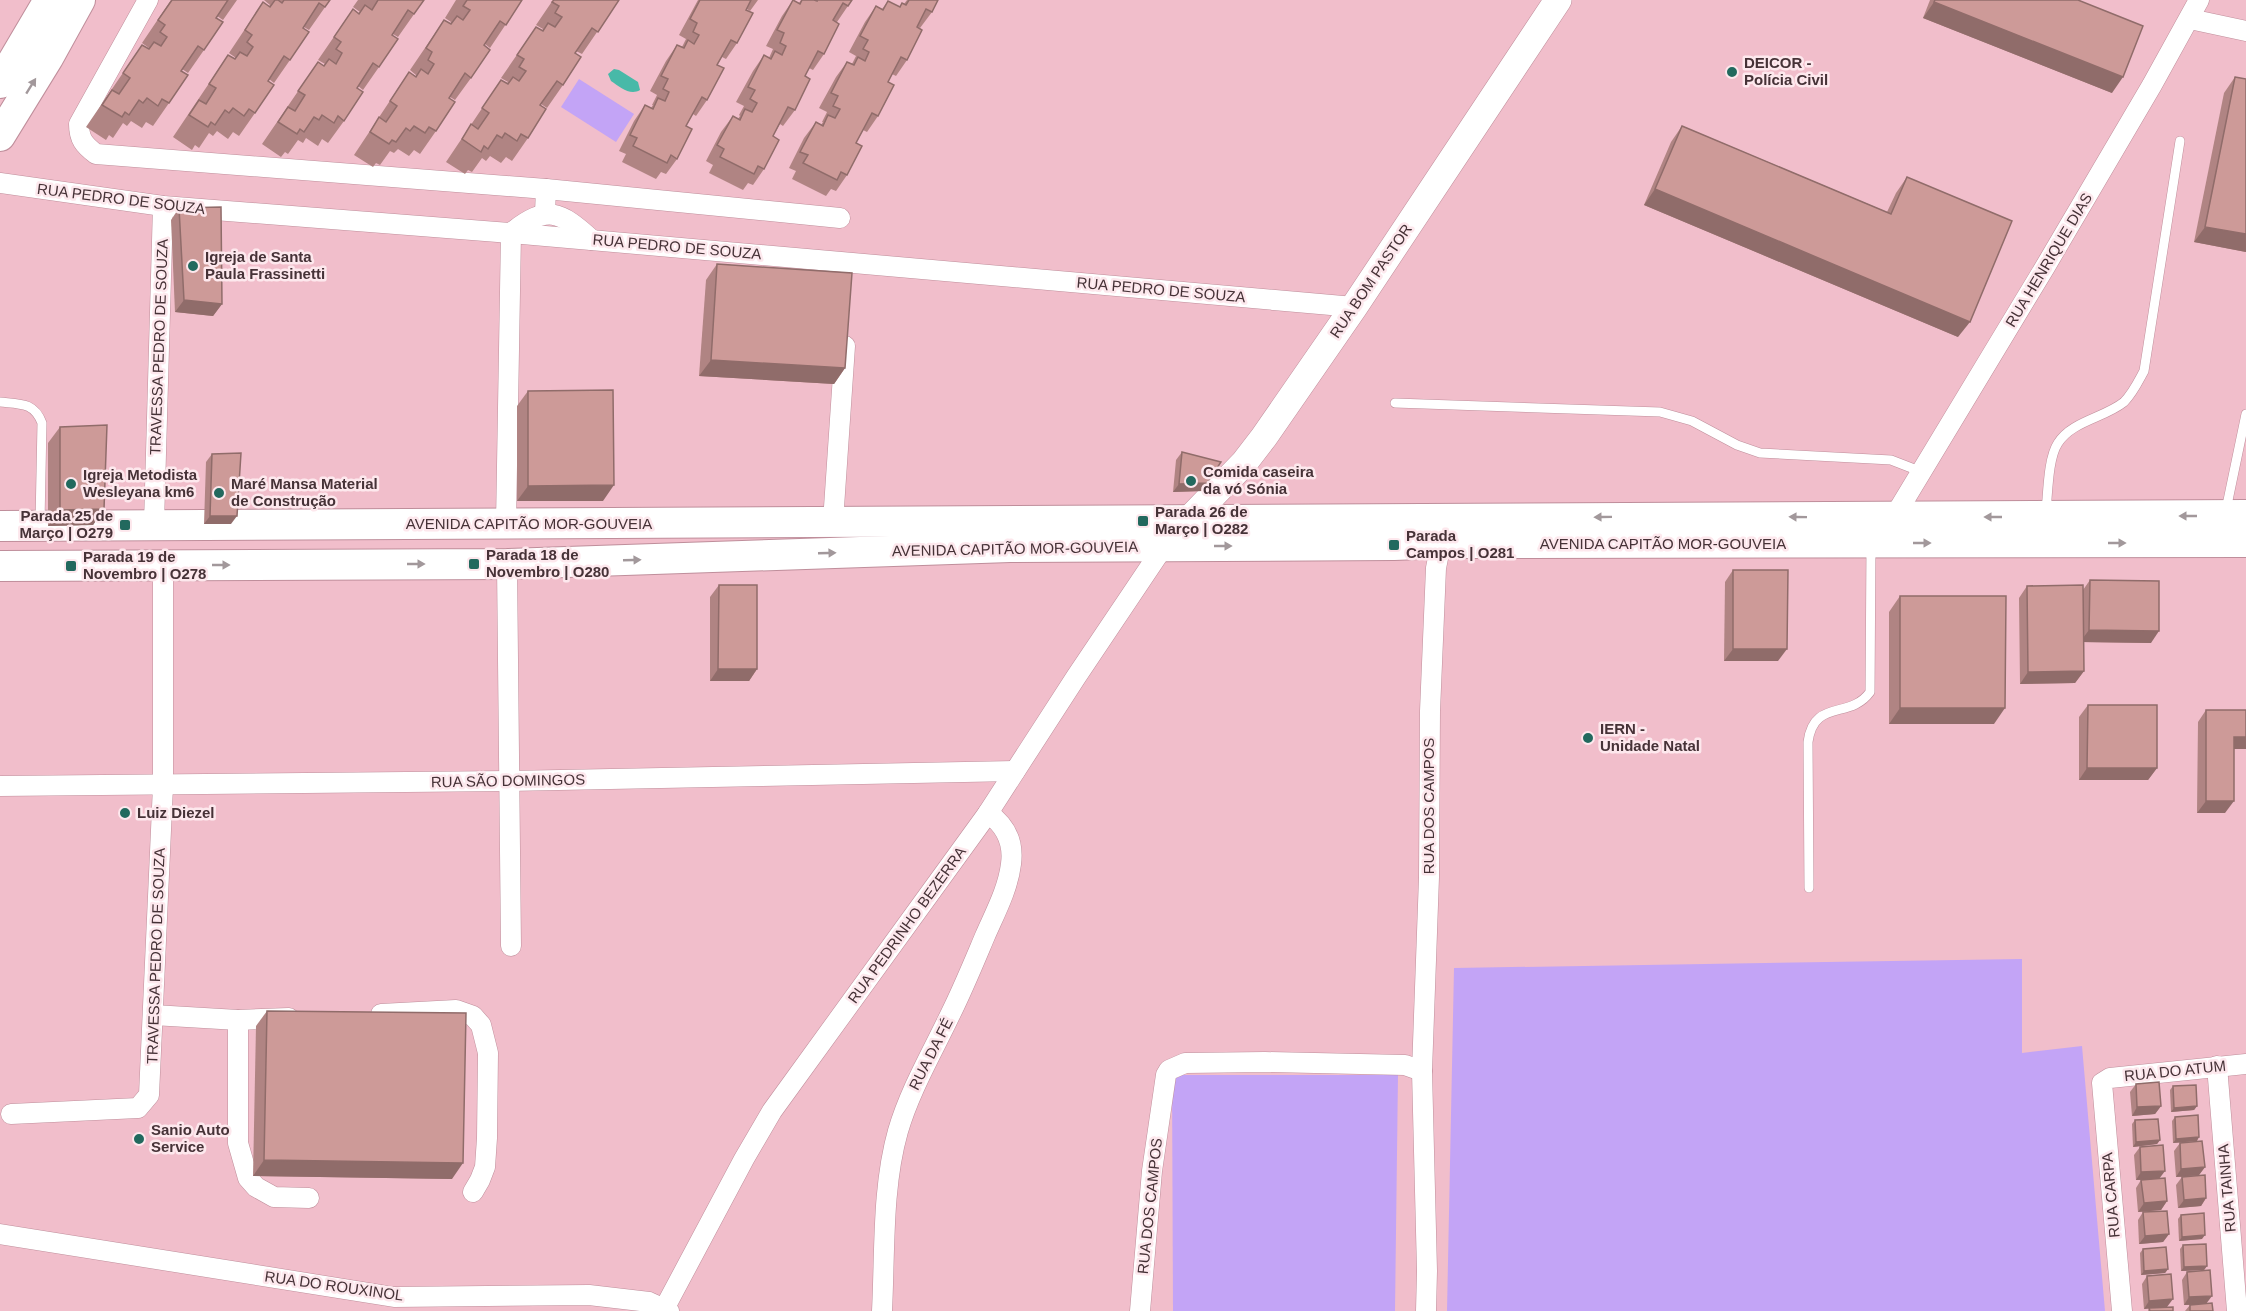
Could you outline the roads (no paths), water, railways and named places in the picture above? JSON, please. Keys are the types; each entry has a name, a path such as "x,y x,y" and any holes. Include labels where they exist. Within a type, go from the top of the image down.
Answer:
{"main road":[{"path":"0,83 49,0"},
{"path":"0,136 48,58 80,0"},
{"name":"RUA BOM PASTOR","path":"1164,546 1258,446 1354,308 1558,0"},
{"name":"AVENIDA CAPITÃO MOR-GOUVEIA","path":"0,566 507,564 1010,547 1446,543 1706,530 1894,517 2235,515"},
{"name":"AVENIDA CAPITÃO MOR-GOUVEIA","path":"0,526 1188,521 1706,530 1871,543 2246,542"}],"street":[{"path":"148,0 79,124 79,136 85,146 96,154 546,189 840,218"},
{"name":"RUA HENRIQUE DIAS","path":"1894,517 2051,257 2199,0"},
{"path":"2190,19 2246,31"},
{"name":"RUA PEDRO DE SOUZA","path":"0,183 163,206 511,233 1354,308"},
{"path":"545,213 546,189"},
{"name":"TRAVESSA PEDRO DE SOUZA","path":"154,524 163,206"},
{"path":"506,524 511,233 526,220 545,213 562,217 575,224 592,240"},
{"path":"849,286 850,263"},
{"path":"833,522 846,322"},
{"name":"RUA DOS CAMPOS","path":"1426,1311 1422,1071 1429,877 1430,711 1435,580 1437,560 1446,543"},
{"name":"RUA PEDRINHO BEZERRA","path":"666,1310 744,1159 772,1111 988,813 1164,546"},
{"path":"507,564 510,946"},
{"name":"TRAVESSA PEDRO DE SOUZA","path":"12,1114 138,1108 149,1095 163,786 162,565"},
{"name":"RUA SÃO DOMINGOS","path":"0,786 508,781 1015,771"},
{"name":"RUA DA FÉ","path":"882,1311 887,1186 898,1131 908,1099 952,1012 1003,894 1011,862 1009,838 999,821 988,813"},
{"path":"364,1014 456,1010 466,1012 479,1020 485,1034 488,1053 487,1138 483,1173 473,1192"},
{"path":"153,1015 238,1020 307,1017"},
{"path":"238,1020 238,1143 248,1178 256,1187 274,1197 309,1198"},
{"name":"RUA DOS CAMPOS","path":"1140,1311 1152,1170 1166,1075 1169,1070 1185,1063 1265,1062 1406,1065 1422,1071"},
{"name":"RUA DO ATUM","path":"2105,1080 2246,1064"},
{"name":"RUA TAINHA","path":"2217,1066 2237,1311"},
{"name":"RUA CARPA","path":"2105,1080 2102,1089 2122,1311"},
{"name":"RUA DO ROUXINOL","path":"0,1234 389,1304 535,1303 589,1295 649,1302 666,1310"}],"lane":[{"path":"2045,516 2053,453 2058,442 2072,429 2091,421 2123,402 2136,388 2144,371 2180,141"},
{"path":"0,402 29,405 38,412 42,423 39,525"},
{"path":"1395,403 1660,412 1692,421 1737,445 1760,453 1891,460 1922,472"},
{"path":"2235,515 2246,414"},
{"path":"1809,888 1808,742 1810,729 1817,718 1827,712 1855,705 1864,700 1870,692 1871,543"}],"place":[{"name":"DEICOR - Polícia Civil","path":"1732,72"},
{"name":"Igreja de Santa Paula Frassinetti","path":"193,266"},
{"name":"Comida caseira da vó Sónia","path":"1191,481"},
{"name":"Igreja Metodista Wesleyana km6","path":"71,484"},
{"name":"Maré Mansa Material de Construção","path":"219,493"},
{"name":"Parada 26 de Março | O282","path":"1143,521"},
{"name":"Parada 25 de Março | O279","path":"125,525"},
{"name":"Parada Campos | O281","path":"1394,545"},
{"name":"Parada 18 de Novembro | O280","path":"474,564"},
{"name":"Parada 19 de Novembro | O278","path":"71,566"},
{"name":"IERN - Unidade Natal","path":"1588,738"},
{"name":"Luiz Diezel","path":"125,813"},
{"name":"Sanio Auto Service","path":"139,1139"}]}
